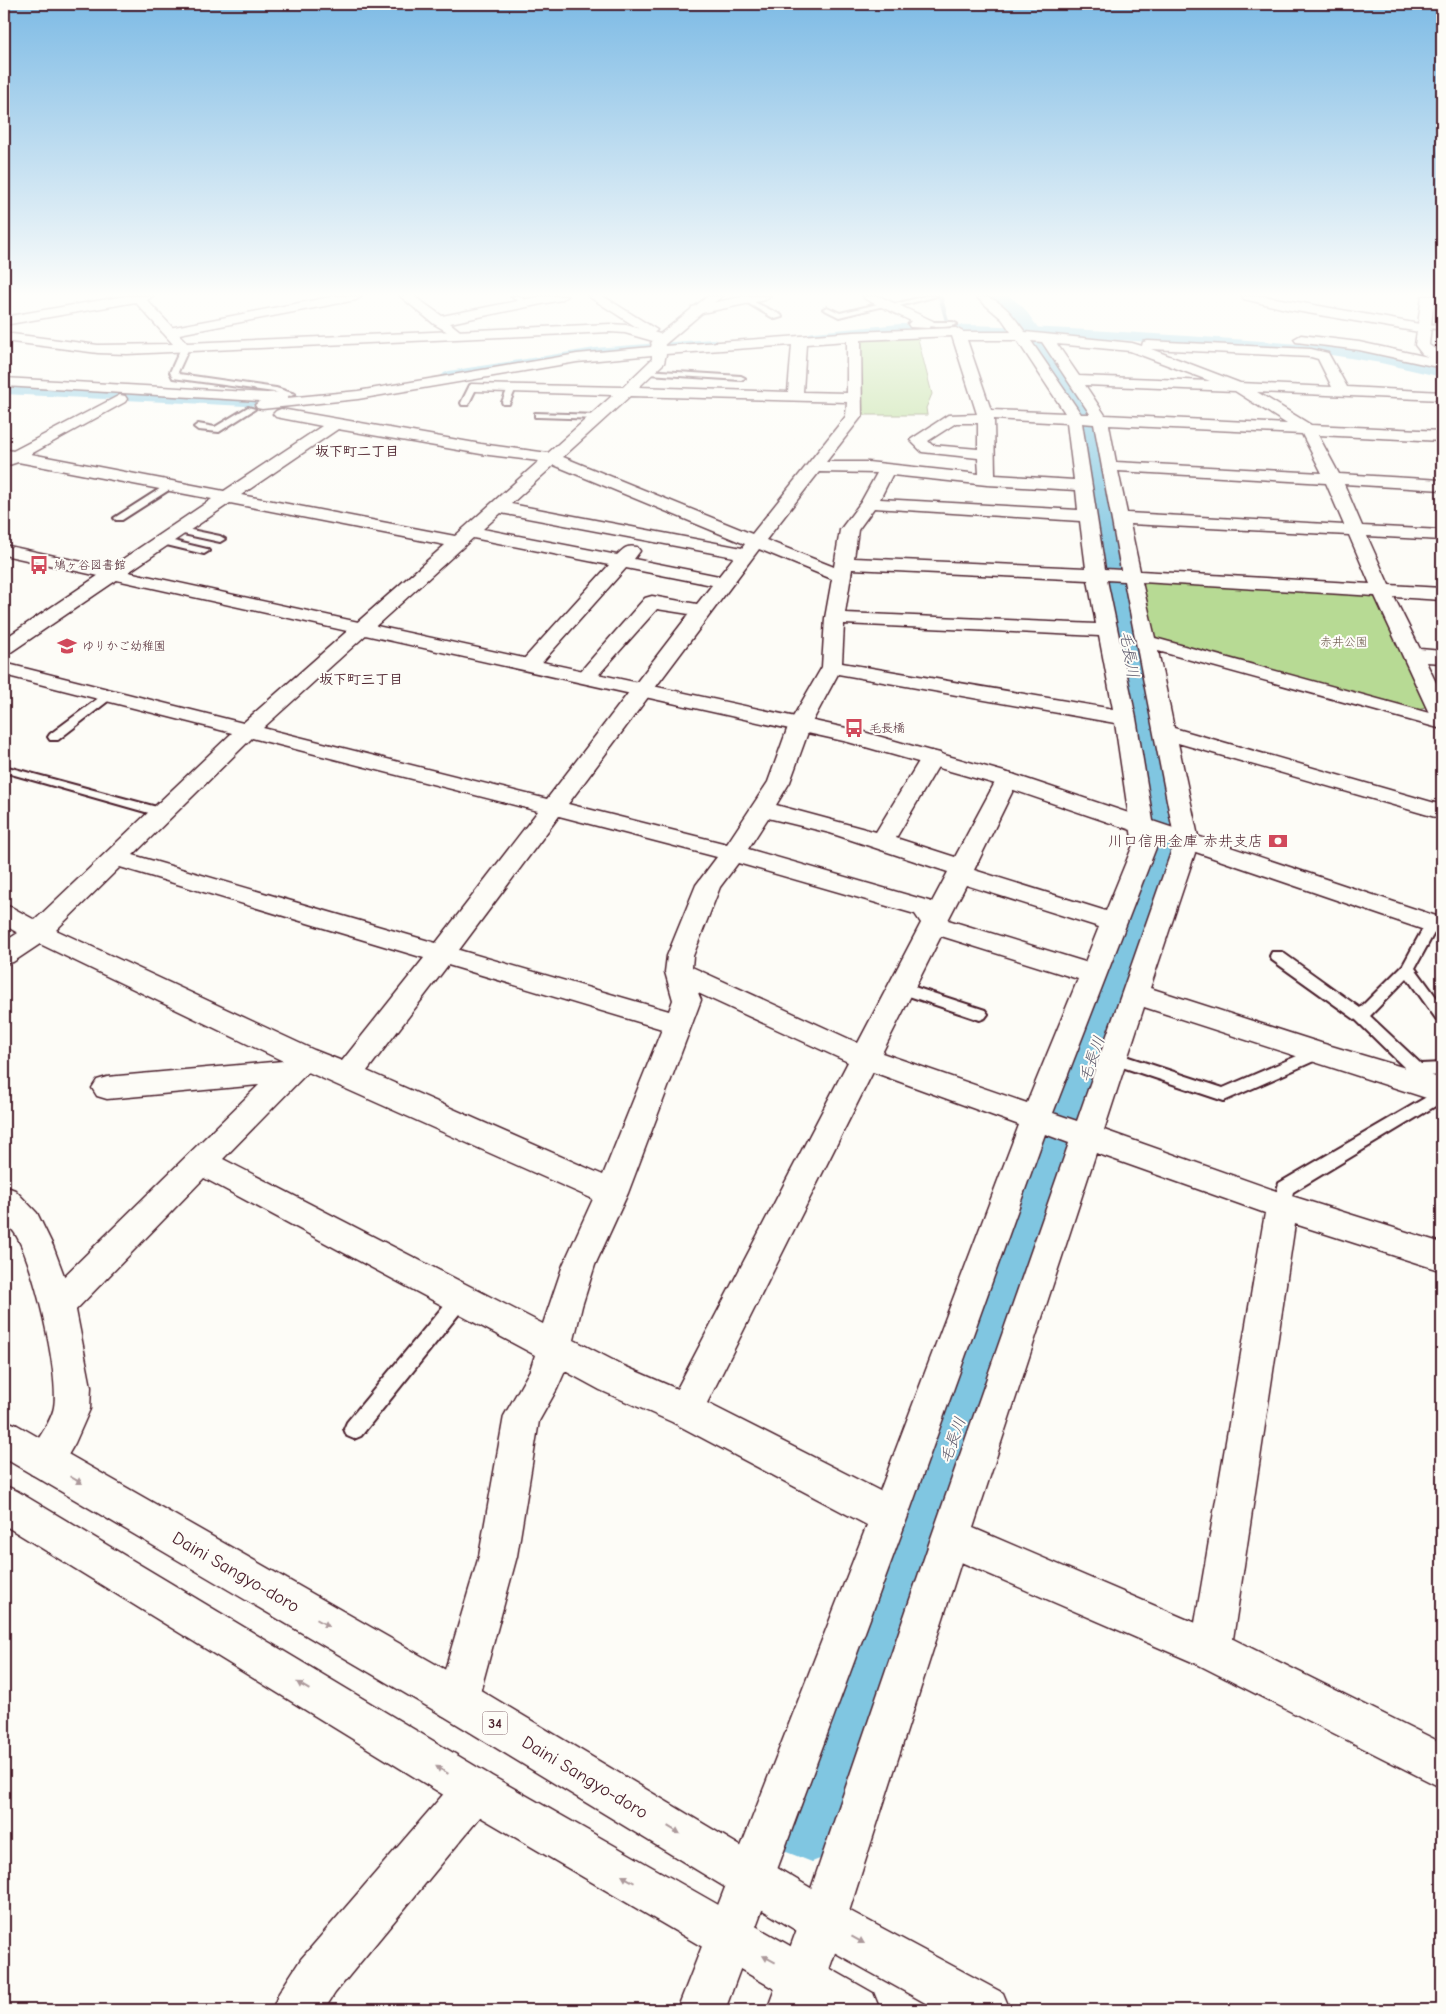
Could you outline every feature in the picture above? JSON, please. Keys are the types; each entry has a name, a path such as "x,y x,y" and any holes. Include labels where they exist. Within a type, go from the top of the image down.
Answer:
{"street":[{"path":"93,390 259,405 336,423 481,449 551,458 752,548"},
{"path":"259,405 291,394 317,390"},
{"path":"4,392 259,405 336,399 393,390"},
{"path":"486,390 509,395 628,391 855,398"},
{"path":"795,390 795,396"},
{"path":"348,1075 724,582 854,416 855,390"},
{"path":"976,390 985,416 987,480"},
{"path":"1059,390 1073,413 1088,420"},
{"path":"701,2010 889,1516 1062,1128 1113,1058 1183,839 1164,732 1109,466 1088,420 1079,390"},
{"path":"1243,390 1308,430 1332,477 1382,591 1442,717"},
{"path":"1300,390 1442,396"},
{"path":"4,954 38,932 247,731 628,391"},
{"path":"8,458 120,399"},
{"path":"985,454 928,448 918,440 953,418 985,416 1442,436"},
{"path":"797,1994 950,1538 1062,1128 1093,974 1146,845 1148,828 1106,630 1088,516 1084,485 1088,420"},
{"path":"4,648 224,497 336,423"},
{"path":"8,458 224,497 724,582"},
{"path":"814,466 887,469 987,480 1084,485"},
{"path":"1109,466 1332,477 1442,485"},
{"path":"457,1700 498,1556 522,1416 545,1378 555,1348 564,1306 579,1265 612,1193 678,1024 686,1000 678,972 680,956 708,885 733,853 779,782 800,724 832,667 835,618 849,530 869,503 887,469"},
{"path":"869,503 1088,516"},
{"path":"499,507 646,536 752,548 844,570 1096,574 1442,594"},
{"path":"1119,518 1442,535"},
{"path":"530,664 646,536"},
{"path":"4,550 800,724 932,758 1008,780 1437,925"},
{"path":"586,677 652,602 702,612"},
{"path":"835,618 1106,630"},
{"path":"1146,642 1442,723"},
{"path":"1412,655 1442,657"},
{"path":"832,667 1125,718"},
{"path":"4,669 733,853 924,908 935,925 1093,974"},
{"path":"1164,732 1442,812"},
{"path":"882,842 932,758"},
{"path":"685,1410 1008,780"},
{"path":"762,810 782,813 882,842 1114,923"},
{"path":"117,858 678,1024"},
{"path":"4,914 297,1065 348,1075 535,1161 612,1193"},
{"path":"678,972 865,1058 1282,1206 1442,1257"},
{"path":"1134,993 1318,1053 1434,1082"},
{"path":"107,1088 297,1065"},
{"path":"58,1305 297,1065"},
{"path":"202,1162 612,1378 685,1410 889,1516"},
{"path":"4,1199 26,1223 37,1246 58,1305 73,1387 72,1408 62,1431 44,1461"},
{"path":"1211,1650 1282,1206"},
{"name":"Daini Sangyo-doro","path":"4,1438 457,1700 823,1921 986,2010"},
{"path":"6,1510 475,1790 729,1938 797,1994 856,2010"},
{"path":"950,1538 1211,1650 1442,1766"},
{"path":"296,2010 318,1976 475,1790"}],"lane":[{"path":"276,390 291,394"},
{"path":"465,403 472,390"},
{"path":"198,427 216,430 259,405"},
{"path":"538,415 598,417"},
{"path":"119,518 169,486"},
{"path":"177,530 220,539"},
{"path":"160,541 204,551"},
{"path":"54,737 108,696"},
{"path":"5,769 163,813"},
{"path":"1361,1016 1408,968 1437,925"},
{"path":"1277,956 1361,1016 1434,1082 1285,1188 1282,1206"},
{"path":"1408,968 1442,1016"},
{"path":"902,988 980,1014"},
{"path":"1113,1058 1224,1095 1318,1053"},
{"path":"354,1429 461,1298"}],"green space":[{"path":"858,390 931,390 932,394 926,408 927,415 858,415"},
{"name":"赤井公園","path":"1151,581 1368,595 1378,599 1429,707 1414,711 1162,642 1153,634 1143,585"}],"waterway":[{"path":"24,390 246,401 296,399"},
{"name":"毛長川","path":"812,1823 1129,956 1142,909 1147,902 1163,851 1155,792 1114,576 1095,448 1084,414 1071,390"}],"place":[{"name":"鳩ヶ谷図書館","path":"39,565"},
{"name":"ゆりかご幼稚園","path":"67,646"},
{"name":"毛長橋","path":"854,728"},
{"name":"川口信用金庫 赤井支店","path":"1278,841"}],"district":[{"name":"坂下町二丁目","path":"357,451"},
{"name":"坂下町三丁目","path":"361,679"}]}
